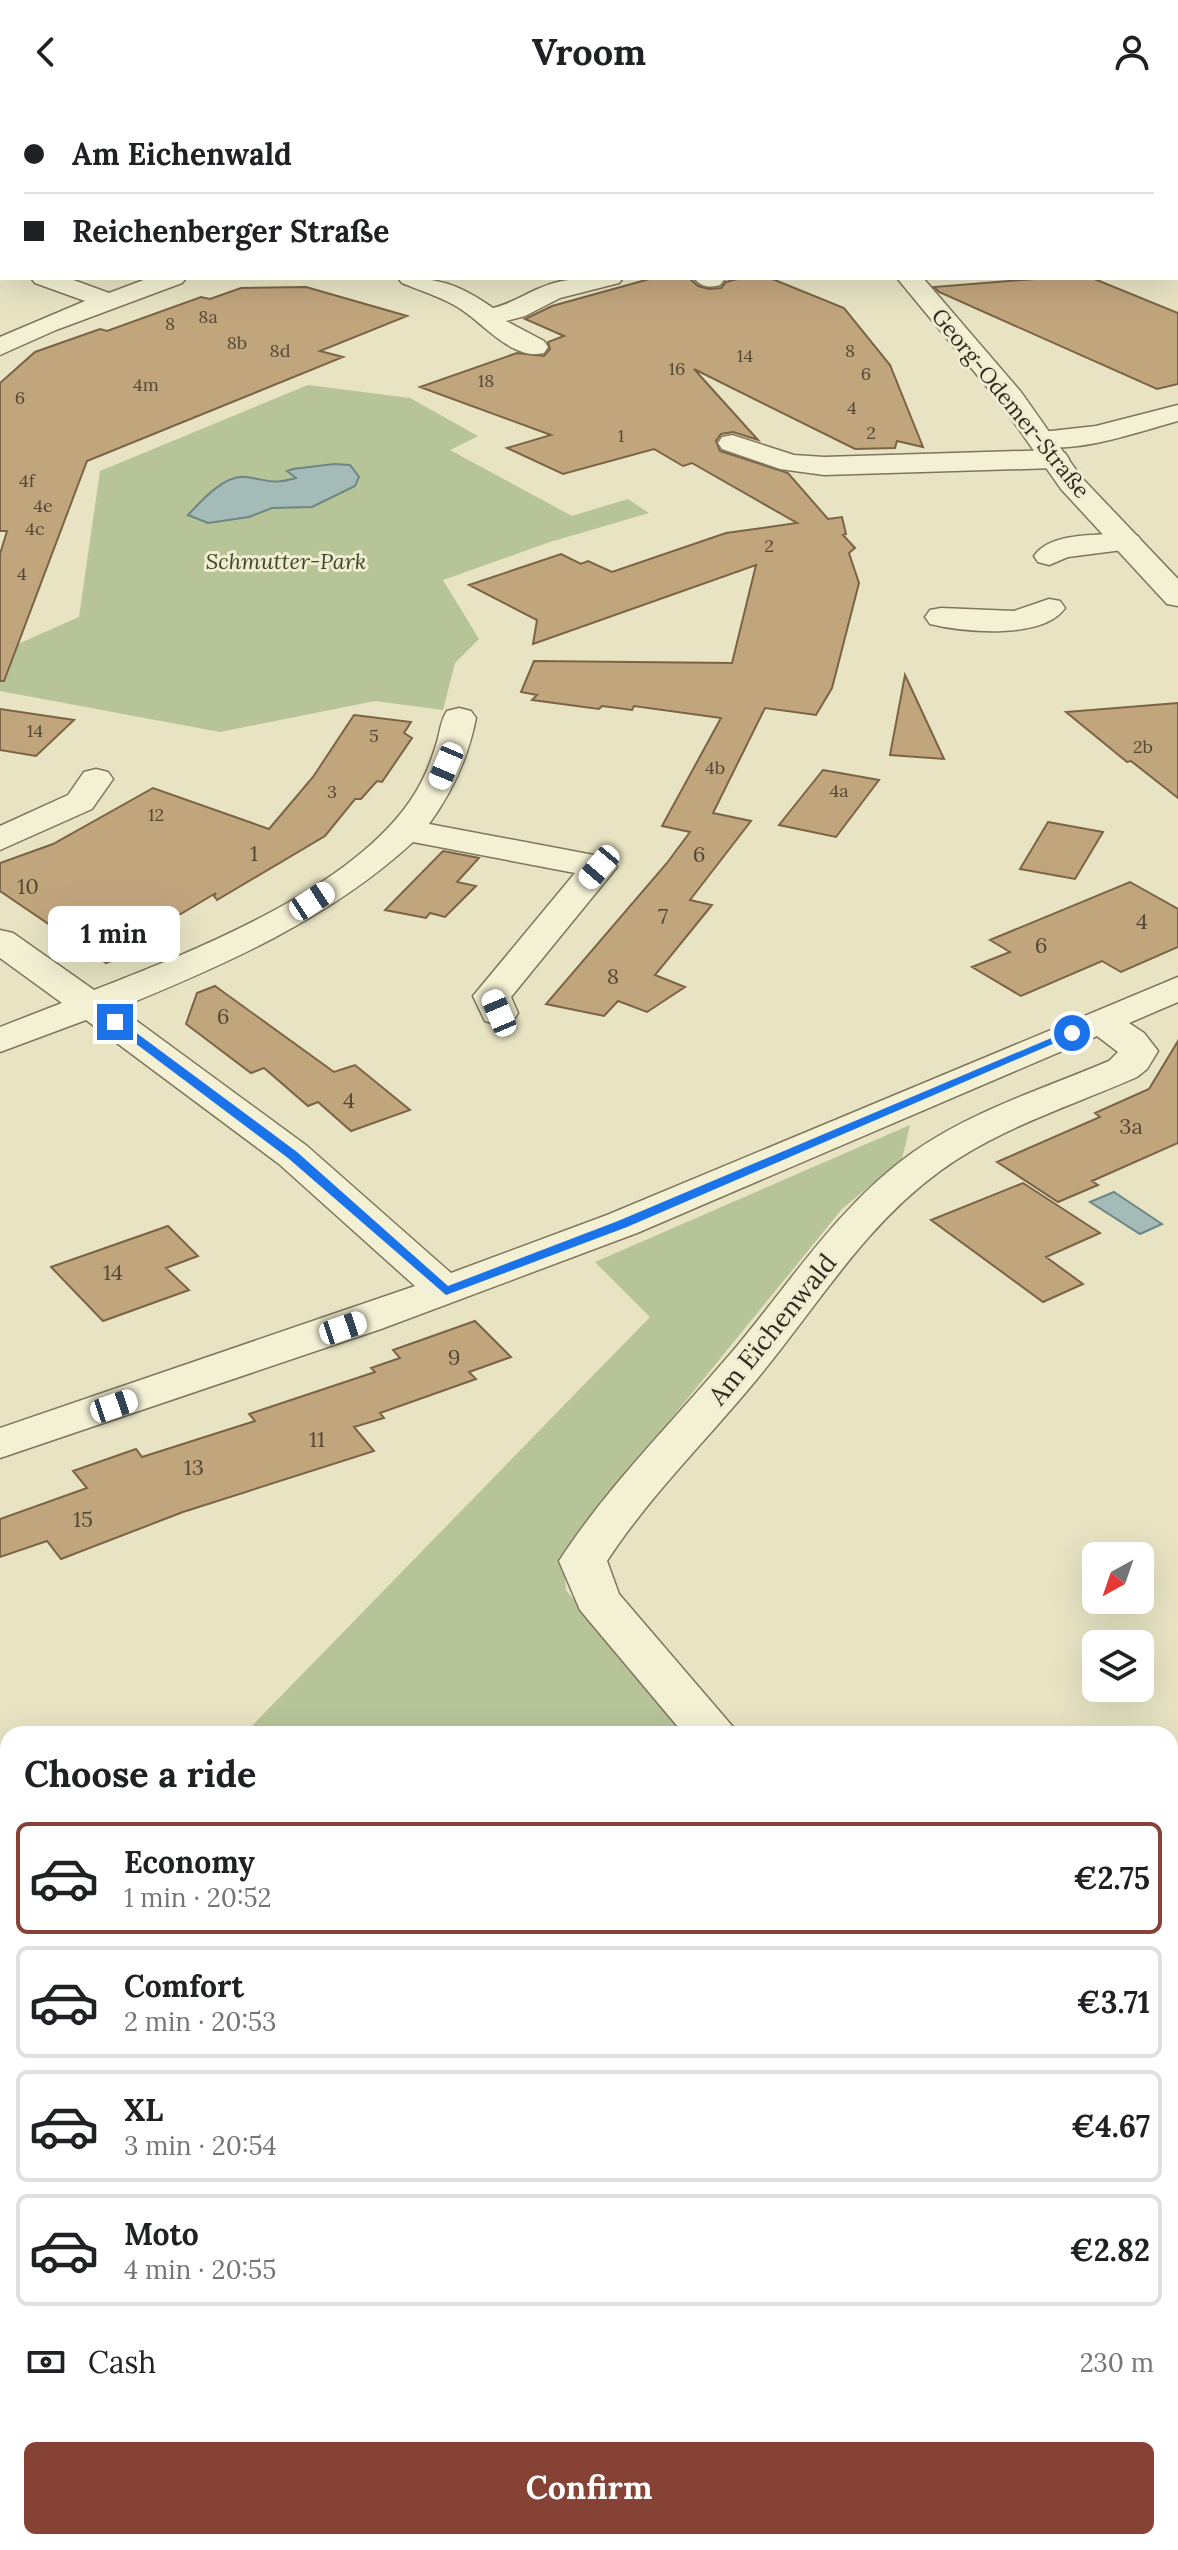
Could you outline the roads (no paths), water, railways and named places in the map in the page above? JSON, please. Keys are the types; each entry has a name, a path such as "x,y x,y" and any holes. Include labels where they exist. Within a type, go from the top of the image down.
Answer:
{"street":[{"path":"50,280 109,301"},
{"path":"0,347 47,324 167,280"},
{"path":"416,280 464,300 497,327 535,347"},
{"path":"488,317 516,311 551,292 602,280"},
{"name":"Georg-Odemer-Straße","path":"912,280 1049,449 1071,483 1178,597"},
{"path":"732,443 790,463 824,466 1049,449 1177,414"},
{"path":"1049,556 1073,547 1127,542"},
{"path":"941,617 1028,619 1046,613 1049,608"},
{"path":"0,1040 206,955 312,901 381,853 405,830 436,790 459,718"},
{"path":"0,839 80,802 96,779"},
{"path":"405,830 599,867 492,996 499,1013"},
{"path":"0,941 91,1004 293,1155 446,1291"},
{"path":"0,1444 446,1291 622,1224 822,1142 1178,988"},
{"name":"Am Eichenwald","path":"706,1726 597,1599 583,1561 603,1528 743,1368 860,1220 924,1163 963,1139 1123,1069 1133,1061 1138,1051 1130,1041 1100,1021"}],"water":[{"path":"350,465 359,477 355,486 312,507 272,508 249,517 208,523 188,515 214,490 238,477 281,481 296,478 287,471 293,469"},
{"path":"1114,1192 1162,1224 1140,1234 1090,1202"}],"park label":[{"name":"Schmutter-Park","path":"286,561"}]}
